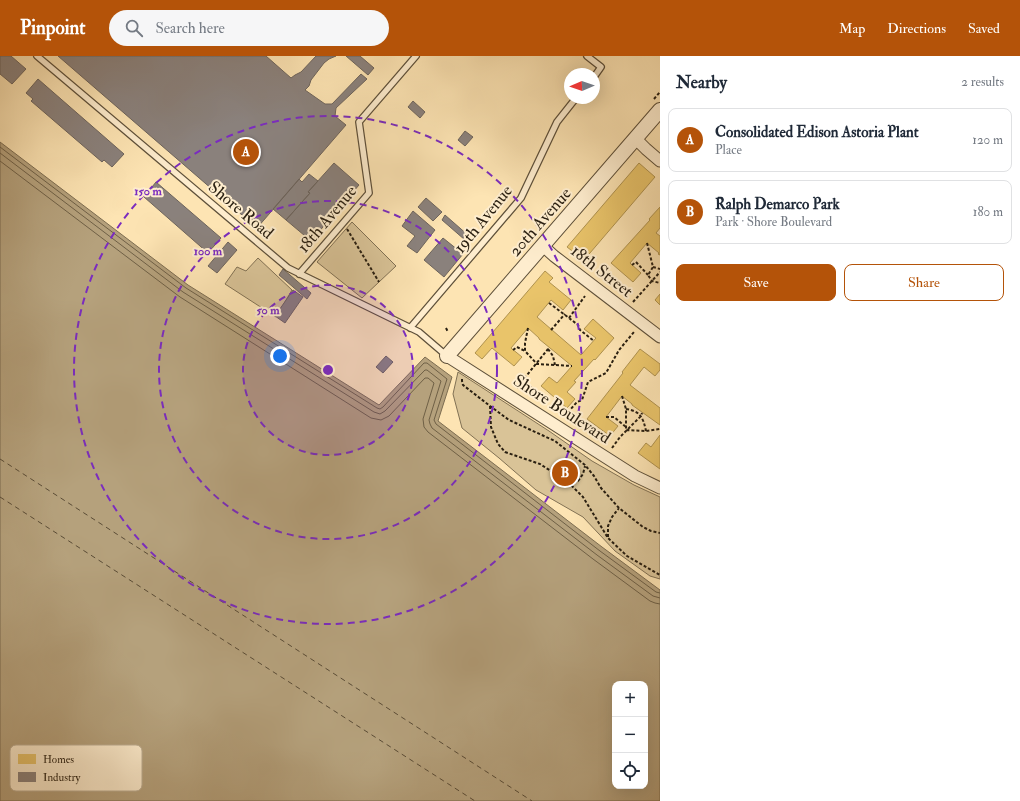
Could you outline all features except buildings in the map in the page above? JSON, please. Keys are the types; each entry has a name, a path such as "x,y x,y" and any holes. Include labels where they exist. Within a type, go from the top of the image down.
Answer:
{"street":[{"name":"20th Avenue","path":"447,356 660,110"},
{"path":"635,138 660,161"},
{"name":"18th Street","path":"543,246 660,337"},
{"name":"Shore Boulevard","path":"447,356 635,476 660,488"}],"lane":[{"name":"Shore Road","path":"37,56 288,268 419,332 447,356"},
{"name":"18th Avenue","path":"299,274 369,193 359,122 416,56"},
{"path":"587,56 602,67 600,69"},
{"name":"19th Avenue","path":"410,328 521,198 557,122 571,104"}],"path":[{"path":"347,228 379,282"},
{"path":"647,243 653,267 648,275"},
{"path":"632,265 636,262 652,281 660,284"},
{"path":"653,267 660,269"},
{"path":"633,302 660,272"},
{"path":"569,318 585,296"},
{"path":"550,303 578,325 580,330 594,341"},
{"path":"551,330 565,314"},
{"path":"446,328 448,332"},
{"path":"525,351 528,328"},
{"path":"590,437 590,430 570,413 570,410 577,402 582,400 588,382 606,373 619,350 634,332"},
{"path":"513,350 517,347 525,351 537,364 572,366"},
{"path":"517,388 548,348 553,356 555,365"},
{"path":"463,377 463,385 509,420 554,441 585,465 601,488 619,508 643,527 660,533"},
{"path":"522,381 535,391 534,392 522,381"},
{"path":"622,396 626,410 626,430"},
{"path":"490,406 491,427 498,444 505,452 540,464 568,482 583,497 608,538 627,556 660,575"},
{"path":"626,410 633,410 642,414"},
{"path":"613,446 642,414"},
{"path":"642,414 646,431"},
{"path":"606,417 614,417 626,427"},
{"path":"626,430 646,431 660,429"},
{"path":"568,482 578,481 583,474 585,465"},
{"path":"608,538 608,526 619,508"}],"shaded area":[{"path":"352,222 396,266 362,298 317,262"},
{"path":"258,258 292,290 276,317 225,284 237,267 246,271"},
{"path":"458,372 592,461 634,485 660,497 660,579 650,576 615,551 583,517 536,490 462,428 453,394"}],"water":[{"path":"0,142 188,285 379,405 425,357 452,377 438,421 660,590 660,801 0,801"}],"ferry route":[{"path":"0,459 532,801"},
{"path":"0,497 475,801"}],"place":[{"name":"Consolidated Edison Astoria Plant","path":"246,152"},
{"name":"Ralph Demarco Park","path":"565,473"}]}
